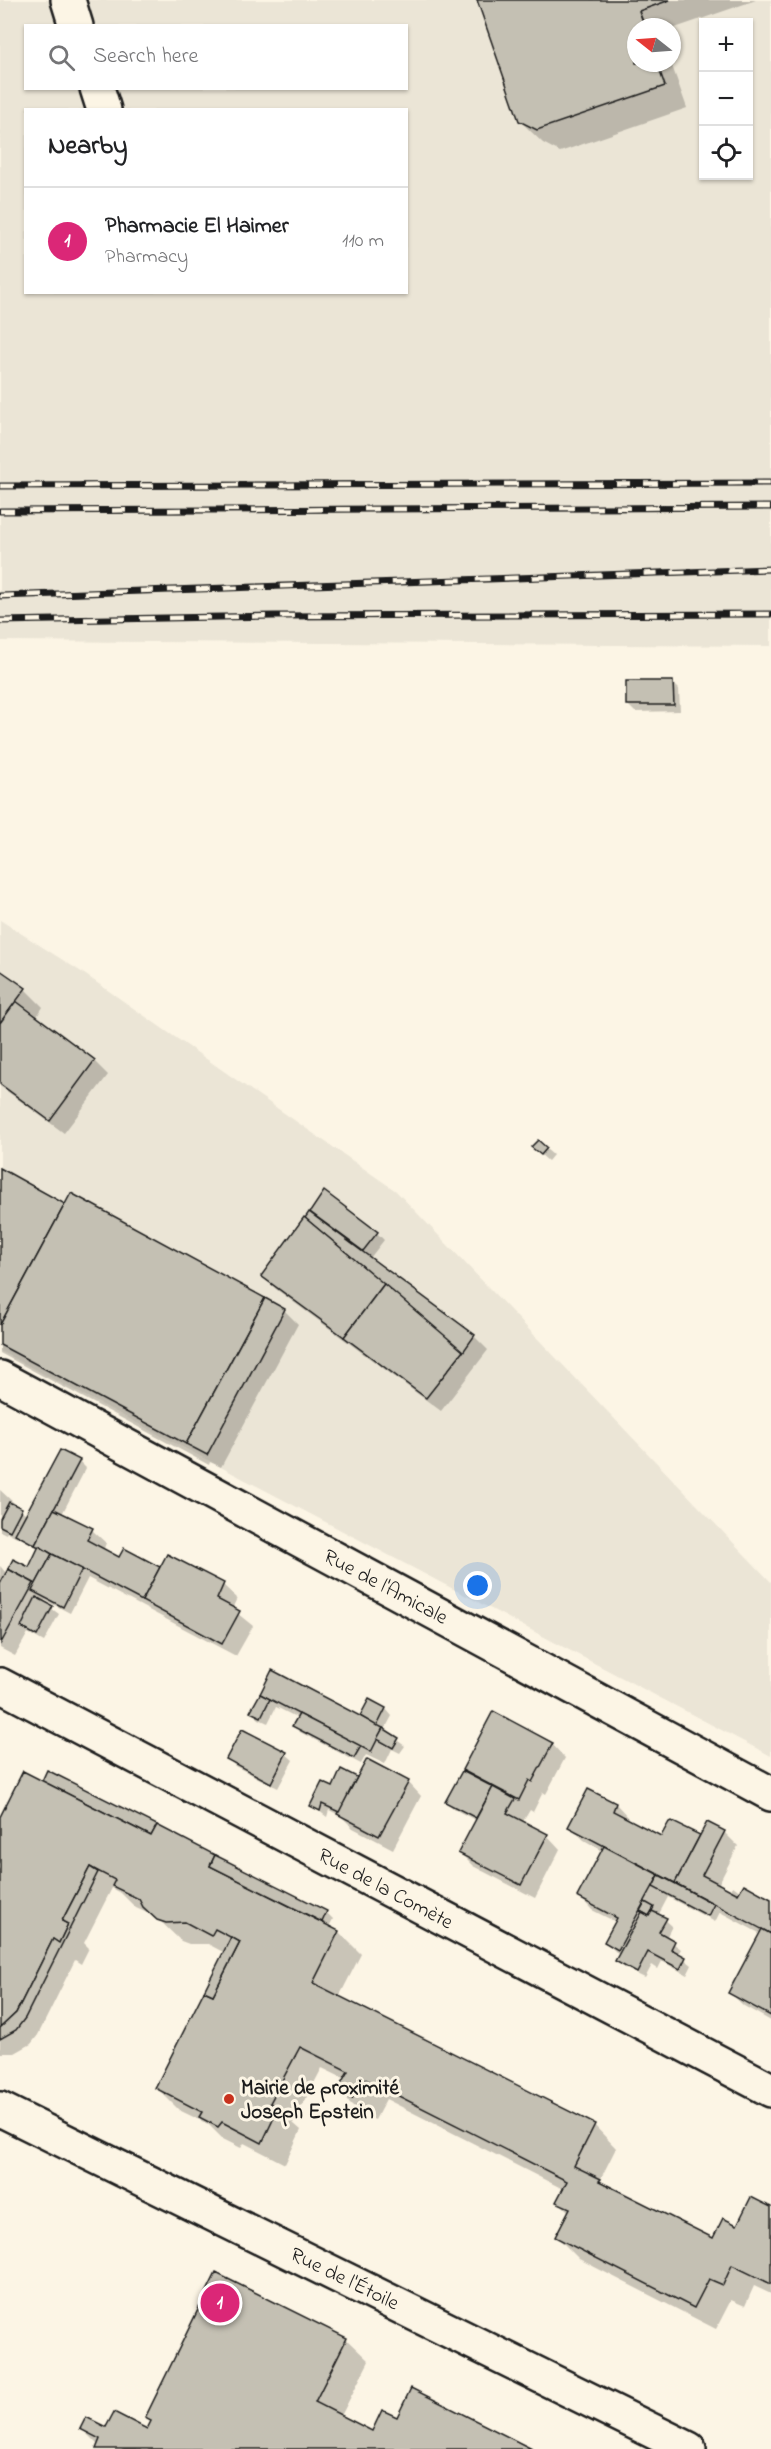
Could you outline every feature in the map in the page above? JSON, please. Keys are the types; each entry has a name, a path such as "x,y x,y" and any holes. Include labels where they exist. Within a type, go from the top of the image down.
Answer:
{"street":[{"path":"68,0 75,24"},
{"path":"98,90 103,108"},
{"name":"Rue de l'Amicale","path":"0,1378 771,1794"},
{"name":"Rue de la Comète","path":"0,1685 771,2090"},
{"name":"Rue de l'Étoile","path":"3,2117 689,2449"}],"shaded area":[{"path":"0,0 771,0 771,646 0,641"},
{"path":"0,920 80,971 396,1191 771,1582 771,1756 0,1351"}],"building":[{"path":"477,0 670,0 639,11 642,18 627,18 627,72 660,72 665,86 537,130 519,121"},
{"path":"626,681 673,681 674,705 626,705"},
{"path":"0,970 26,988 0,1023"},
{"path":"16,1001 95,1060 50,1121 0,1084 0,1023"},
{"path":"538,1140 547,1148 541,1155 531,1147"},
{"path":"0,1168 65,1204 0,1325"},
{"path":"324,1191 378,1232 363,1251 310,1212"},
{"path":"71,1193 265,1298 186,1444 0,1345 0,1325"},
{"path":"309,1212 475,1335 463,1352 305,1218"},
{"path":"304,1217 384,1284 344,1337 261,1276"},
{"path":"384,1284 463,1351 426,1398 344,1337"},
{"path":"265,1298 285,1309 207,1455 186,1444"},
{"path":"60,1450 80,1460 35,1545 15,1534"},
{"path":"9,1502 22,1508 10,1531 0,1526 0,1519"},
{"path":"54,1509 93,1528 87,1540 119,1557 124,1548 160,1567 142,1601 35,1545"},
{"path":"39,1546 52,1554 36,1584 8,1569 13,1559 29,1567"},
{"path":"52,1554 82,1569 63,1607 32,1591"},
{"path":"167,1554 224,1583 217,1599 240,1611 222,1644 142,1601"},
{"path":"8,1569 34,1583 1,1643 0,1584"},
{"path":"36,1597 53,1606 37,1636 21,1627"},
{"path":"272,1670 383,1728 371,1752 260,1694"},
{"path":"260,1694 270,1699 261,1717 250,1712"},
{"path":"369,1699 386,1708 377,1726 360,1716"},
{"path":"493,1711 553,1743 532,1782 529,1780 519,1800 462,1770"},
{"path":"299,1714 361,1746 354,1758 292,1726"},
{"path":"383,1728 399,1738 393,1748 377,1739"},
{"path":"242,1729 287,1752 271,1783 226,1759"},
{"path":"367,1759 409,1781 379,1836 337,1814"},
{"path":"341,1769 357,1777 339,1812 322,1804 320,1811 310,1806 322,1782 333,1787"},
{"path":"47,1770 157,1825 151,1836 42,1781"},
{"path":"23,1771 151,1836 157,1825 215,1855 210,1866 339,1931 313,1983 595,2124 574,2166 601,2179 599,2181 713,2238 723,2218 737,2225 751,2197 771,2207 771,2284 732,2265 723,2285 709,2279 694,2308 555,2237 570,2208 556,2202 567,2181 363,2078 352,2099 336,2092 348,2071 300,2047 270,2103 279,2107 262,2143 222,2122 218,2127 199,2117 202,2112 155,2088 204,1991 213,1995 240,1942 215,1929 211,1936 185,1922 166,1923 157,1920 143,1907 139,1899 112,1886 115,1880 90,1867 62,1921 68,1924 59,1943 53,1939 16,2013 0,2028 0,1817"},
{"path":"462,1771 493,1787 476,1818 445,1802"},
{"path":"493,1787 515,1799 507,1813 548,1834 521,1885 458,1853"},
{"path":"588,1789 616,1803 613,1811 661,1836 671,1821 700,1835 675,1883 568,1827"},
{"path":"707,1822 725,1831 702,1875 738,1894 744,1884 771,1899 771,1934 675,1883"},
{"path":"604,1846 659,1875 618,1950 604,1942 617,1918 577,1897"},
{"path":"215,1855 327,1911 322,1922 210,1866"},
{"path":"90,1867 98,1872 25,2018 16,2030 0,2039 0,2028 16,2013 53,1939 59,1943 68,1924 62,1921"},
{"path":"659,1875 714,1904 708,1916 653,1887"},
{"path":"645,1902 654,1907 649,1916 640,1911"},
{"path":"652,1911 667,1918 659,1932 675,1941 671,1949 686,1957 680,1969 648,1952 637,1973 615,1961 642,1912 649,1916"},
{"path":"762,1929 771,1934 771,2016 728,1993"},
{"path":"231,1937 240,1942 213,1995 204,1991"},
{"path":"216,2273 347,2338 315,2402 372,2431 382,2410 397,2417 411,2388 532,2449 96,2449 100,2439 80,2429 86,2417 106,2427 114,2412 147,2429 151,2421 145,2418"}],"railway":[{"path":"0,486 771,483"},
{"path":"0,511 771,507"},
{"path":"0,596 771,569"},
{"path":"0,621 274,616 771,614"}],"place":[{"name":"Mairie de proximité Joseph Epstein","path":"229,2099"},
{"name":"Pharmacie El Haimer","path":"220,2303"}]}
